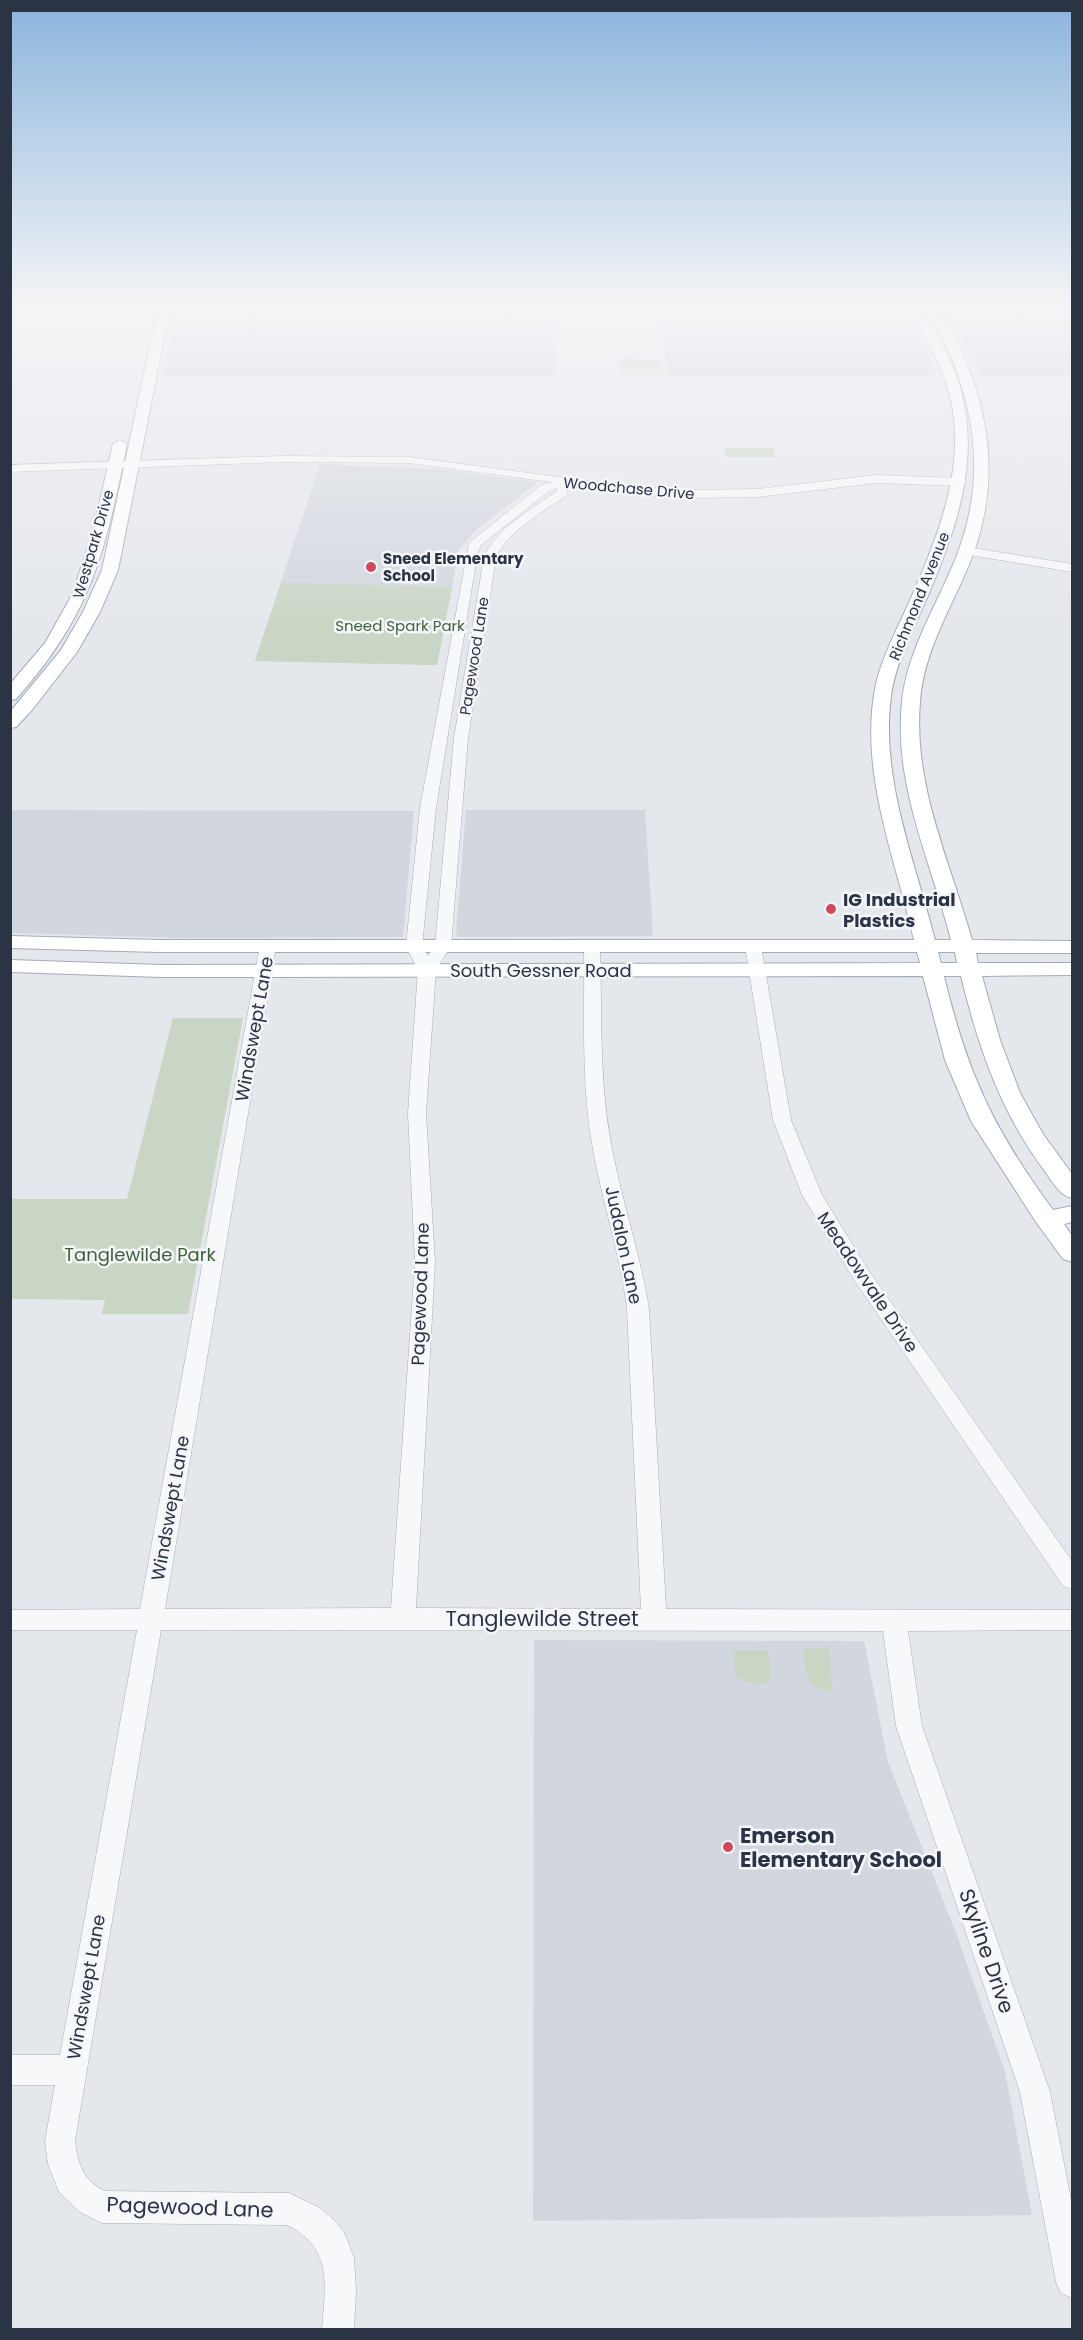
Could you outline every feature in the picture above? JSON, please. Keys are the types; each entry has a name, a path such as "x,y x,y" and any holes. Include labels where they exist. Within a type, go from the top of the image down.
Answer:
{"main road":[{"name":"Westpark Drive","path":"10,695 46,654 73,611 142,413"},
{"name":"Richmond Avenue","path":"959,413 964,456 961,482 942,546 895,649 881,704 880,748 893,821 957,1063 970,1097 1003,1158 1072,1253"},
{"name":"Richmond Avenue","path":"978,413 983,474 975,518 967,551 934,622 915,673 910,702 914,788 970,969 993,1053 1021,1118 1072,1190"},
{"path":"960,418 979,419"},
{"name":"Westpark Drive","path":"10,723 69,653 104,588 110,570 124,463 123,428"},
{"path":"961,482 970,485 968,505 975,518"},
{"path":"955,505 962,511 957,545 967,551"},
{"path":"908,620 934,622"},
{"path":"893,821 924,826"},
{"name":"South Gessner Road","path":"10,942 268,946 753,946 929,958 970,969 1072,969"},
{"path":"21,966 41,943"},
{"name":"South Gessner Road","path":"21,966 162,971 755,969 929,958 963,947 1072,947"},
{"path":"1048,1220 1072,1214"}],"street":[{"name":"Woodchase Drive","path":"10,469 124,463 311,459 409,460 511,472 563,482 634,491 709,494 758,493 876,479 961,482"},
{"name":"Pagewood Lane","path":"403,1618 425,1263 416,1129 427,970 443,946 461,738 490,557 493,547 514,528 563,492 563,482 544,488 475,543 428,808 414,946"},
{"path":"967,551 1072,568"},
{"name":"Judalon Lane","path":"592,945 598,1121 603,1151 631,1261 638,1309 654,1618"},
{"name":"Windswept Lane","path":"71,2070 268,946"},
{"path":"414,946 427,970"},
{"name":"Meadowvale Drive","path":"753,946 755,969 782,1120 812,1195 860,1273 1072,1579"},
{"name":"Tanglewilde Street","path":"10,1620 403,1618 1072,1620"},
{"name":"Skyline Drive","path":"894,1621 909,1726 1035,2092 1072,2282"},
{"path":"10,2070 71,2070"},
{"name":"Pagewood Lane","path":"71,2070 60,2141 62,2169 80,2196 102,2207 289,2209 310,2218 335,2244 341,2270 338,2330"}],"shaded area":[{"name":"Sneed Elementary School","path":"320,464 440,469 535,482 536,484 478,528 459,550 437,665 255,661"},
{"path":"11,810 414,811 403,937 182,938 11,933"},
{"path":"466,810 645,810 653,936 459,937 456,933"},
{"name":"Emerson Elementary School","path":"534,1640 864,1641 888,1762 956,1933 1005,2072 1032,2215 533,2221"}],"green space":[{"path":"725,448 773,448 775,457 726,457"},
{"name":"Sneed Spark Park","path":"281,583 452,587 437,665 255,661"},
{"name":"Tanglewilde Park","path":"173,1018 243,1018 188,1314 102,1314 105,1300 11,1299 11,1199 127,1199"},
{"path":"829,1648 833,1691 817,1688 812,1684 806,1672 803,1649"},
{"path":"733,1650 768,1650 771,1674 768,1682 751,1683 735,1676"}],"place":[{"name":"Sneed Elementary School","path":"371,567"},
{"name":"IG Industrial Plastics","path":"831,909"},
{"name":"Emerson Elementary School","path":"728,1847"}]}
